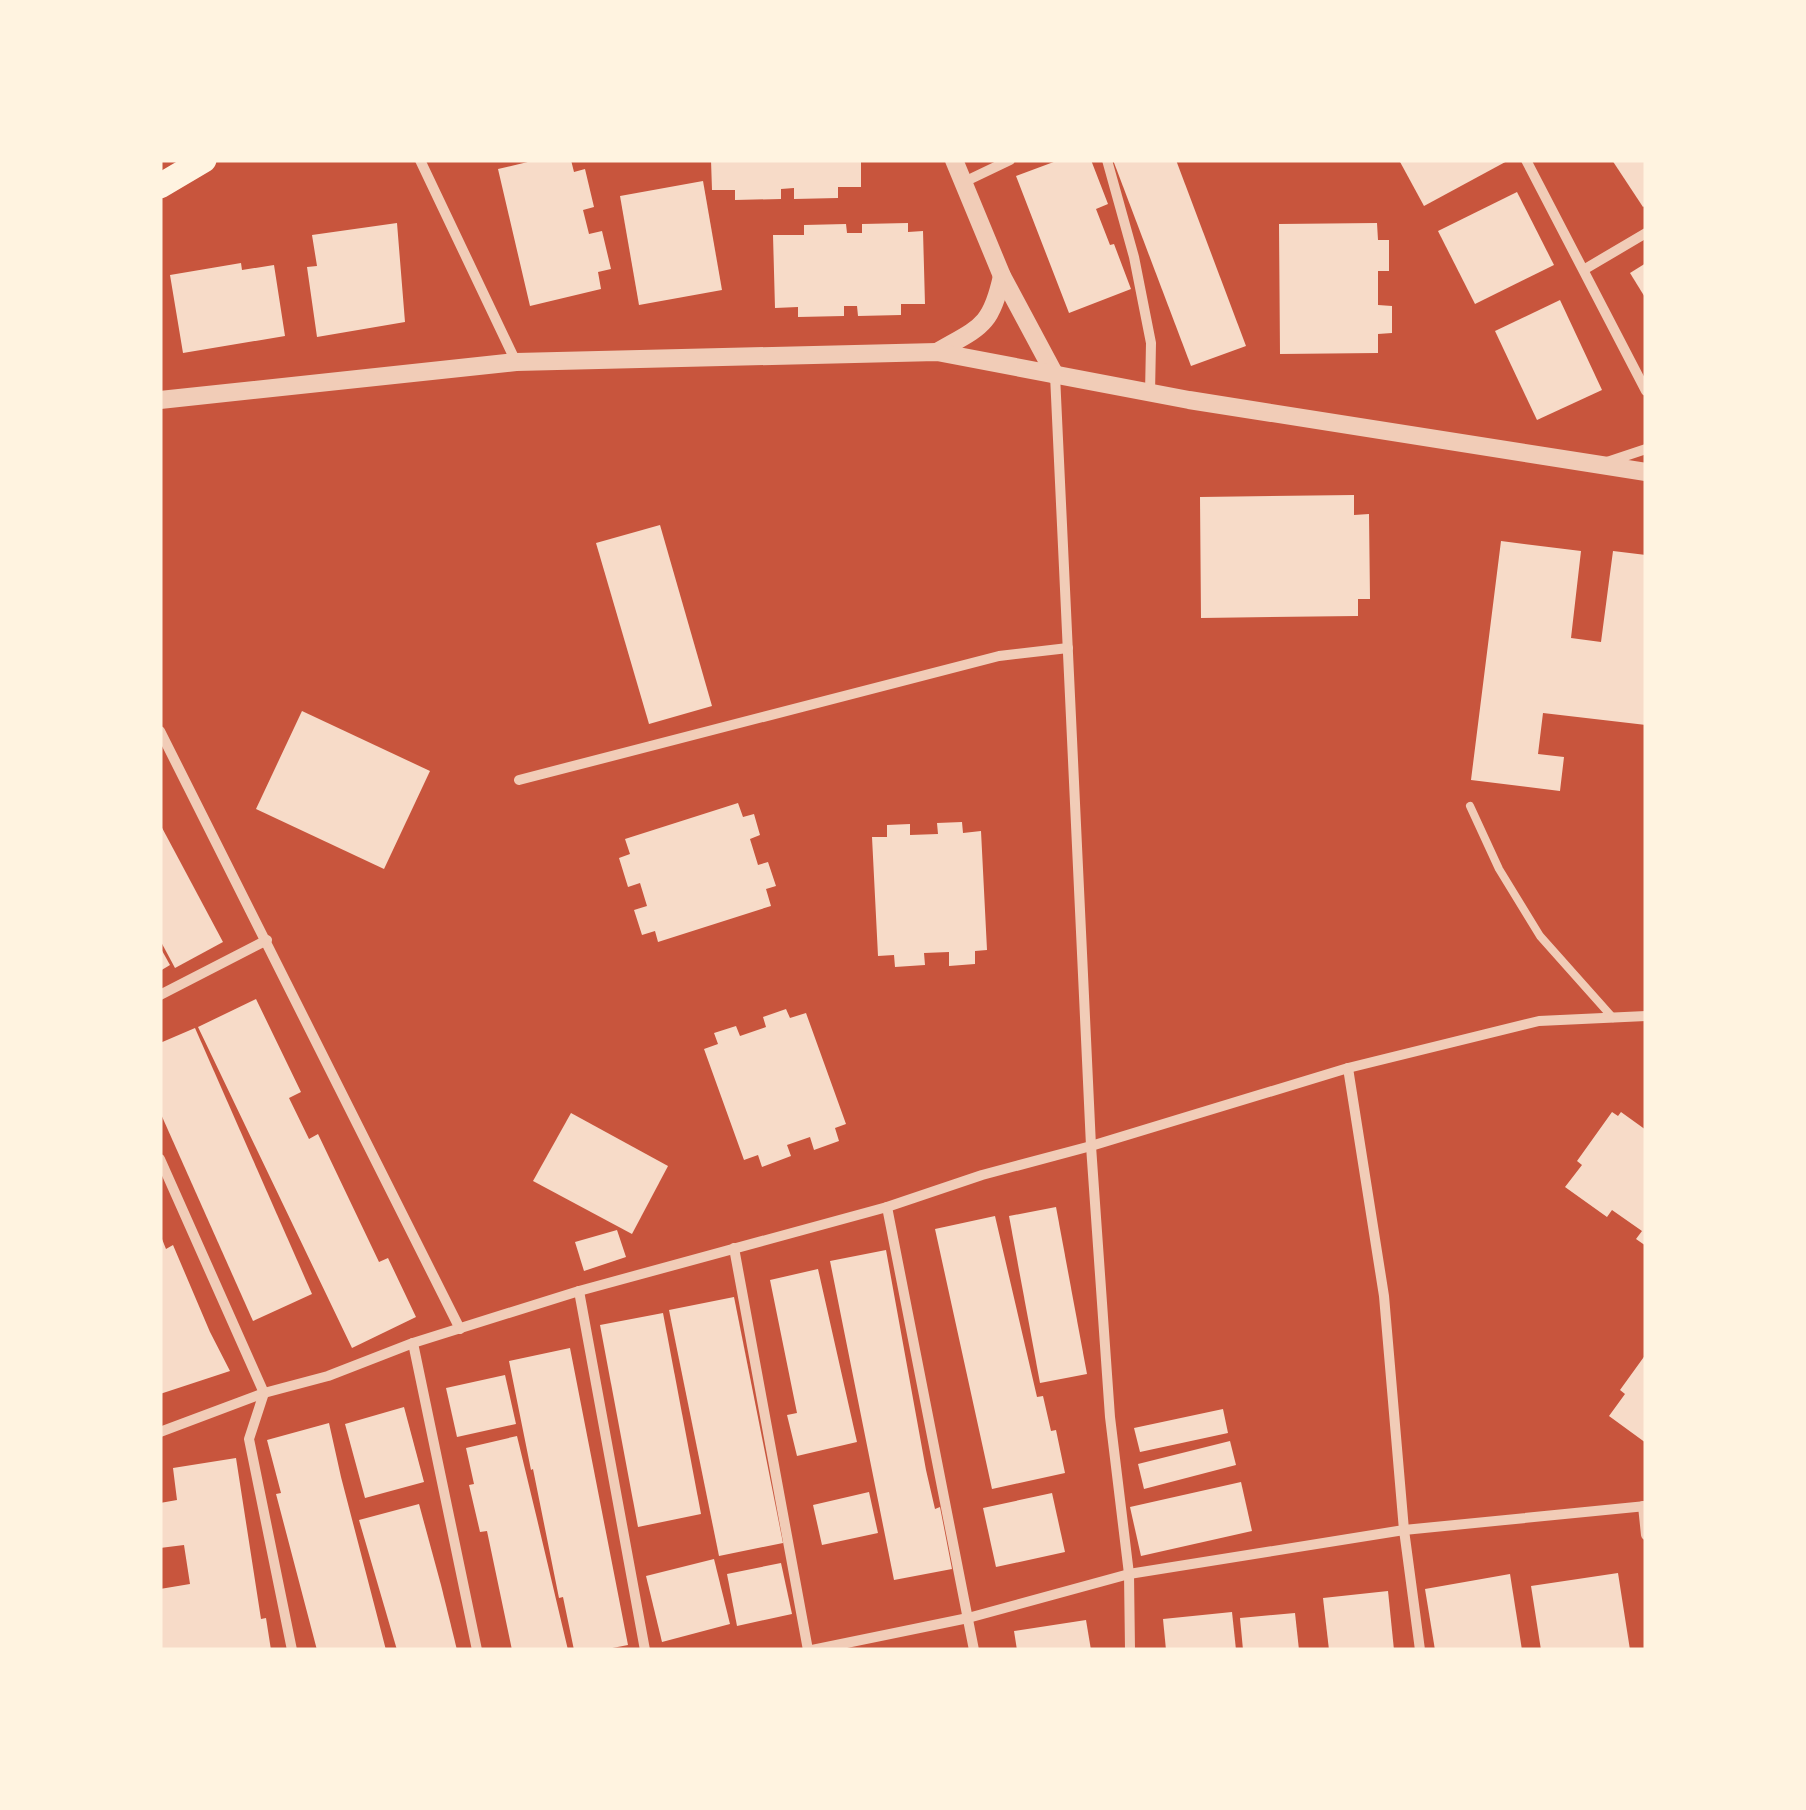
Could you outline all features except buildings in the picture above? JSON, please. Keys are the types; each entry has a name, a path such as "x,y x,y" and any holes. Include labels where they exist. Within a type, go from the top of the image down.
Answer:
{"main road":[{"path":"160,186 204,160"}],"street":[{"path":"420,160 516,362"},
{"path":"954,160 1002,276 1055,375 1092,1146 1110,1417 1129,1574 1130,1650"},
{"path":"964,182 1010,160"},
{"path":"1107,160 1134,257 1151,344 1150,393"},
{"path":"1526,160 1646,391"},
{"path":"1585,269 1646,233"},
{"path":"937,352 983,326 996,307 1002,276"},
{"path":"160,400 516,362 937,352 1150,393 1646,472"},
{"path":"1600,465 1646,449"},
{"path":"519,780 999,656 1068,648"},
{"path":"160,731 460,1329"},
{"path":"160,995 267,940"},
{"path":"160,1432 264,1393 328,1376 412,1343 579,1291 886,1207 1348,1068 1539,1022 1646,1016"},
{"path":"1348,1068 1384,1296 1404,1530 1420,1650"},
{"path":"160,1158 264,1393 249,1440 292,1650"},
{"path":"886,1207 974,1650"},
{"path":"734,1248 810,1650 968,1618 1129,1574 1404,1530 1645,1506 1646,1535"},
{"path":"579,1291 645,1650"},
{"path":"412,1343 477,1650"}],"lane":[{"path":"1470,806 1500,870 1540,936 1613,1018"}]}
